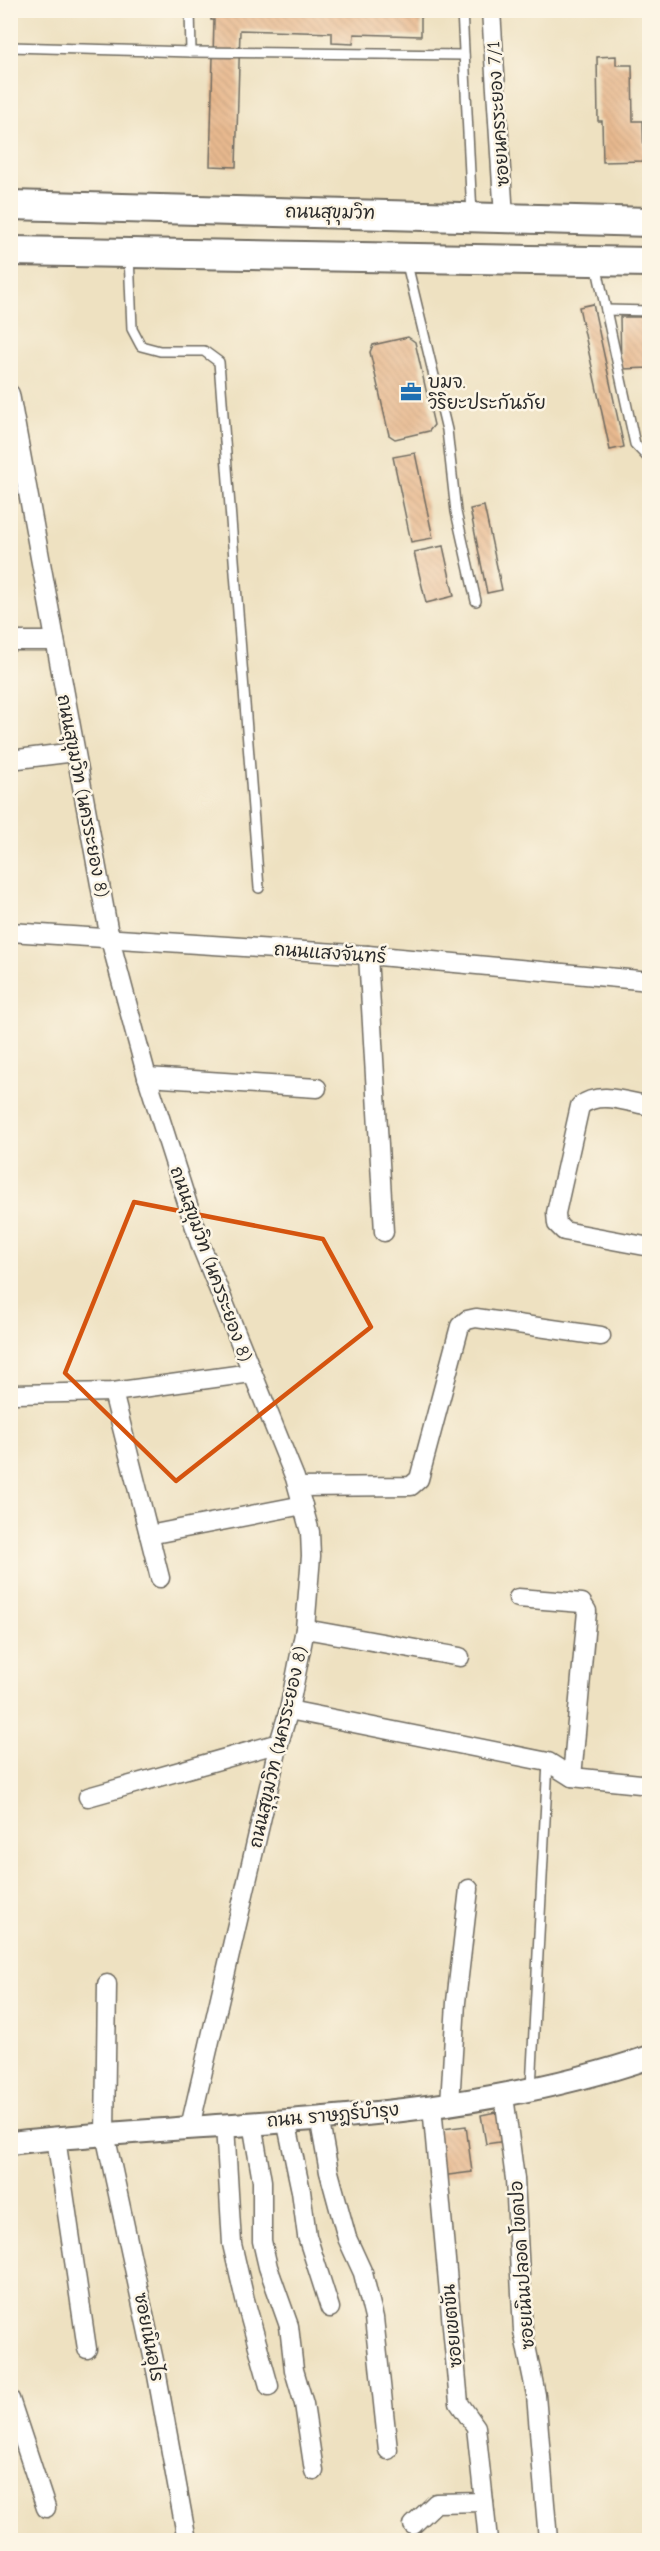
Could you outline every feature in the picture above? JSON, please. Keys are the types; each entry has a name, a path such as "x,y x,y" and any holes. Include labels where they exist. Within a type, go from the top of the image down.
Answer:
{"main road":[{"name":"ถนนสุขุมวิท","path":"10,205 650,222"},
{"path":"188,209 188,253"},
{"path":"10,251 650,262"}],"street":[{"name":"ซอยนครระยอง 7/1","path":"491,10 504,217"},
{"name":"ถนนสุขุมวิท (นครระยอง 8)","path":"10,394 110,939 147,1077 201,1246 298,1487 310,1532 305,1629 289,1710 279,1743 190,2127"},
{"path":"10,641 55,641"},
{"path":"10,760 75,752"},
{"name":"ถนนแสงจันทร์","path":"10,932 368,955 650,981"},
{"path":"368,955 384,1232"},
{"path":"147,1077 317,1088"},
{"path":"650,1106 599,1097 589,1099 580,1106 556,1213 557,1224 564,1231 650,1247"},
{"path":"298,1487 411,1486 419,1479 460,1326 466,1320 476,1317 601,1336"},
{"path":"16,1394 112,1392 251,1373"},
{"path":"112,1392 160,1578"},
{"path":"149,1535 303,1505"},
{"path":"518,1598 582,1603 587,1611 572,1777"},
{"path":"305,1629 460,1657"},
{"path":"289,1710 548,1762 572,1777 650,1785"},
{"path":"88,1797 279,1743"},
{"name":"ซอยเขตขัน","path":"469,1889 441,2105 459,2403 476,2427 488,2541"},
{"name":"ซอยเนินอุไร","path":"107,1984 105,2134 156,2370 187,2541"},
{"name":"ถนน ราษฎร์บำรุง","path":"10,2143 441,2105 531,2091 610,2070 650,2056"},
{"name":"ซอยเนินปลอด โขดปอ","path":"504,2096 515,2179 523,2331 536,2396 548,2541"},
{"path":"319,2117 329,2172 347,2238 363,2273 374,2318 388,2450"},
{"path":"286,2120 301,2192 307,2236 330,2308"},
{"path":"252,2123 262,2181 262,2241 268,2267 289,2326 294,2370 304,2403 314,2471"},
{"path":"225,2125 232,2244 244,2300 269,2386"},
{"path":"56,2138 87,2349"},
{"path":"10,2399 46,2508"},
{"path":"413,2524 436,2503 484,2502"}],"lane":[{"path":"190,10 191,52"},
{"path":"462,10 472,216"},
{"path":"10,47 191,52 464,55"},
{"path":"129,252 132,329 141,346 160,351 204,351 219,362 259,888"},
{"path":"405,258 447,430 456,512 476,601"},
{"path":"596,262 635,444 650,460"},
{"path":"606,310 650,311"},
{"path":"531,2091 548,1762"}],"highlighted area":[{"path":"134,1202 323,1239 371,1327 176,1481 65,1373"}],"building":[{"path":"211,10 421,10 421,36 354,34 353,44 332,43 332,33 240,30 236,167 210,166 214,20 211,20"},
{"path":"616,56 616,65 632,65 633,121 643,121 644,161 603,162 602,121 598,121 597,57"},
{"path":"593,304 624,447 610,450 579,307"},
{"path":"620,317 650,317 650,368 621,369"},
{"path":"408,337 415,342 434,425 429,431 395,439 389,435 370,352 373,345"},
{"path":"415,453 433,538 411,542 393,457"},
{"path":"484,506 502,590 487,593 470,509"},
{"path":"443,546 454,596 426,603 414,552"},
{"path":"501,2111 506,2141 486,2144 481,2115"},
{"path":"466,2126 472,2172 441,2176 435,2130"}],"place":[{"name":"บมจ. วิริยะประกันภัย","path":"411,392"}]}
